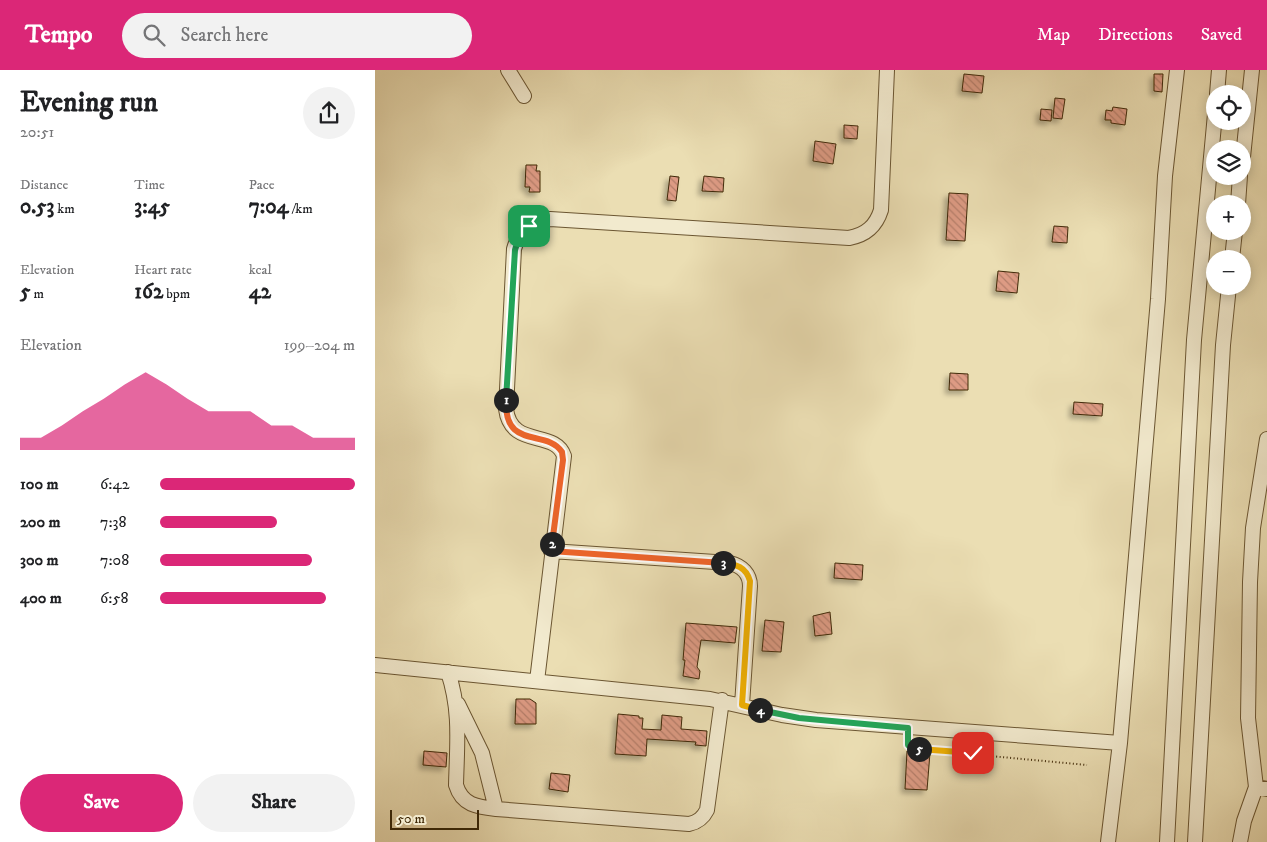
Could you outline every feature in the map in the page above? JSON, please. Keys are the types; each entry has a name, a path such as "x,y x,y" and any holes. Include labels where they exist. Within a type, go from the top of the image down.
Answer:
{"street":[{"path":"508,70 524,96"},
{"path":"537,681 563,460 562,452 553,444 521,434 507,417 515,250 519,237 523,231 535,222 550,219 849,238 861,235 871,228 881,210 887,70"},
{"path":"1108,842 1120,743 1158,299 1165,176 1177,70"},
{"path":"1218,85 1219,70"},
{"path":"1245,140 1252,70"},
{"path":"1167,842 1194,340 1214,130"},
{"path":"1195,842 1223,345 1228,295"},
{"path":"1240,842 1261,788 1248,718 1250,582 1253,528 1267,439"},
{"path":"551,551 730,564 743,569 749,577 750,586 742,705"},
{"path":"375,665 722,700 765,712 799,718 908,728 1120,743"},
{"path":"448,672 456,700 458,725 457,791 469,804 496,809 689,824 697,822 707,810 722,700"},
{"path":"456,700 482,753 496,809"}],"path":[{"path":"908,728 907,742 912,748 1087,765"}],"building":[{"path":"964,74 984,76 982,93 962,91"},
{"path":"1154,74 1163,74 1162,92 1154,91"},
{"path":"1055,98 1065,99 1062,119 1053,118"},
{"path":"1113,107 1127,109 1125,125 1105,120 1106,110 1112,111"},
{"path":"1041,109 1052,110 1051,121 1040,120"},
{"path":"844,125 858,126 857,139 844,138"},
{"path":"815,141 836,144 833,164 813,161"},
{"path":"526,165 537,165 536,171 540,171 540,192 529,192 530,187 525,187"},
{"path":"670,176 679,177 676,201 667,200"},
{"path":"704,176 724,178 723,192 702,191"},
{"path":"949,193 968,194 965,241 946,240"},
{"path":"1054,226 1068,227 1067,243 1052,242"},
{"path":"998,271 1019,273 1017,293 996,291"},
{"path":"950,373 968,374 968,390 949,390"},
{"path":"1074,402 1103,404 1102,416 1073,414"},
{"path":"835,563 863,565 862,580 834,578"},
{"path":"830,612 832,634 815,636 813,616"},
{"path":"765,620 784,622 781,652 762,651"},
{"path":"686,623 737,627 735,643 701,640 697,667 700,671 699,679 683,676"},
{"path":"516,699 530,699 536,703 536,724 515,724"},
{"path":"618,714 643,718 642,729 661,730 662,715 682,717 681,729 707,731 706,746 695,745 696,742 647,739 646,756 615,754"},
{"path":"424,751 447,753 446,767 423,765"},
{"path":"907,751 930,753 927,790 905,789"},
{"path":"551,773 570,775 568,792 549,789"}],"route":[{"path":"529,226 519,237 515,250 506,409 510,424 521,434 553,444 560,448 562,452 563,460 551,551 735,564 743,569 750,581 742,705 765,712 799,718 908,728 907,742 912,748 973,753"}]}
